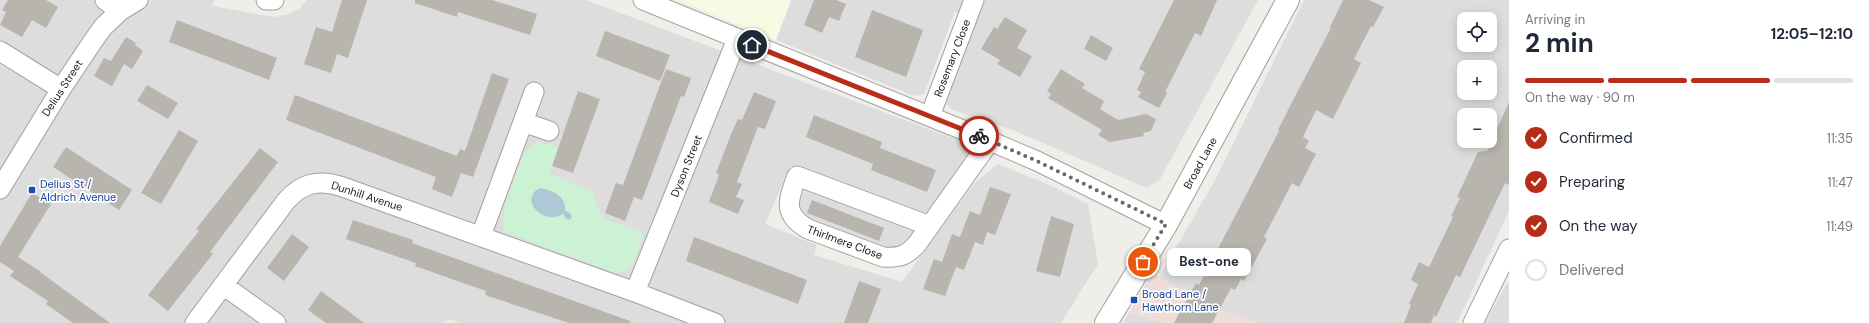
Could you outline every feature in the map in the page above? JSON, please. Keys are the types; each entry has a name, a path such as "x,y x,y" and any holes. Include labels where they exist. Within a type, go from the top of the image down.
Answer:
{"street":[{"name":"Delius Street","path":"0,189 61,89 99,33 112,6 138,0"},
{"path":"266,0 274,0"},
{"path":"643,0 1037,161 1166,224"},
{"name":"Rosemary Close","path":"930,116 974,0"},
{"name":"Broad Lane","path":"1106,323 1166,224 1221,127 1288,0"},
{"name":"Dyson Street","path":"635,292 738,39"},
{"path":"0,51 61,89"},
{"path":"481,236 534,92"},
{"path":"523,122 549,130"},
{"name":"Thirlmere Close","path":"930,226 797,176 790,194 789,210 798,224 883,257 895,258 908,253 930,226 990,141"},
{"name":"Dunhill Avenue","path":"196,323 294,192 323,182 340,186 481,236 715,323"},
{"path":"1472,323 1508,253"},
{"path":"223,285 276,323"}],"shaded area":[{"path":"0,0 214,0 212,6 274,17 289,14 300,8 307,0 586,0 963,142 968,153 907,246 892,252 815,225 805,217 799,204 810,171 790,166 765,224 817,245 814,255 902,282 974,183 998,164 1052,186 1088,204 1098,264 1061,323 460,323 450,319 443,323 0,323"},
{"path":"678,0 791,0 776,40"},
{"path":"791,0 1258,0 1159,181 1147,188 1015,131 953,110 946,104 975,17 955,12 924,94 914,96 776,40"},
{"path":"1304,0 1509,0 1509,211 1457,323 1259,323 1219,310 1159,277 1214,182"},
{"path":"1152,273 1219,310 1259,323 1168,323 1129,313"},
{"path":"1507,283 1509,283 1509,323 1485,323"},
{"path":"1129,313 1168,323 1123,323"}],"green space":[{"path":"537,142 558,147 550,174 593,192 598,210 606,219 644,234 634,261 626,271 616,273 505,232 503,222 506,202 525,152"}],"water":[{"path":"540,188 554,192 564,201 565,211 569,212 572,216 571,219 568,220 564,217 564,213 557,217 549,217 542,215 536,210 532,205 531,199 534,193"}],"building":[{"path":"8,0 46,0 58,7 46,28 32,20 22,37 0,25 6,12 2,10"},
{"path":"342,0 367,0 348,58 337,54 331,73 304,64 316,27 332,32"},
{"path":"415,0 492,0 537,14 530,35 458,12 457,17 415,3"},
{"path":"814,0 836,0 846,4 839,21 829,17 822,33 804,25"},
{"path":"1174,0 1217,0 1201,36 1195,33 1165,92 1167,93 1159,108 1138,97 1141,92 1137,90 1145,72 1139,69"},
{"path":"1343,0 1369,0 1384,7 1373,27 1371,26 1354,59 1361,63 1333,119 1316,110 1303,137 1309,141 1305,148 1316,154 1299,187 1292,183 1264,237 1267,239 1244,281 1241,279 1235,290 1231,288 1212,323 1174,323 1196,283 1199,285 1244,199 1331,28 1330,27"},
{"path":"872,10 923,30 906,77 855,57"},
{"path":"1005,17 1027,30 1017,48 1032,56 1020,77 997,64 1000,60 981,49 994,27 997,29"},
{"path":"177,20 277,58 269,80 169,42"},
{"path":"605,31 670,55 660,81 596,56"},
{"path":"1091,35 1113,48 1106,61 1084,49"},
{"path":"126,37 136,43 135,45 143,51 132,69 124,64 112,86 94,76 104,58 111,61"},
{"path":"666,69 691,78 684,97 681,96 642,200 634,197 625,221 605,213 616,183 623,185"},
{"path":"1061,69 1085,84 1082,88 1104,101 1100,109 1118,120 1146,114 1156,119 1151,131 1143,133 1144,136 1110,142 1098,135 1102,130 1048,98 1051,94 1047,91"},
{"path":"492,73 509,79 473,177 461,173 452,197 432,189 436,177 286,120 295,95 457,156 460,149 465,151"},
{"path":"147,85 178,103 168,119 137,101"},
{"path":"578,91 600,99 573,173 552,166"},
{"path":"754,92 776,101 765,129 758,127 737,182 742,184 736,197 744,200 738,214 709,202 719,175 716,173 732,132 738,119 742,120"},
{"path":"1509,102 1509,185 1505,183 1460,277 1456,275 1436,317 1434,315 1431,323 1404,323 1411,305 1409,304 1418,284 1411,280 1419,262 1429,267 1453,217 1451,216 1460,198 1457,197 1478,152 1487,151 1488,148 1497,148 1497,129"},
{"path":"814,115 882,142 880,148 936,170 927,192 871,170 873,164 806,137"},
{"path":"179,130 198,141 161,204 141,193"},
{"path":"66,147 132,190 119,210 53,167"},
{"path":"260,148 278,162 210,252 213,254 168,311 148,295 199,231 196,229"},
{"path":"990,187 1011,194 995,235 987,232 983,245 975,242 964,270 956,267 945,296 923,289 934,259 942,262 952,234 960,237 970,211 980,215"},
{"path":"32,193 51,204 18,257 40,271 110,323 73,323 46,304 48,301 10,276 14,271 0,262 0,246"},
{"path":"812,200 884,228 879,241 807,213"},
{"path":"1051,216 1074,224 1060,277 1036,271"},
{"path":"353,220 413,240 412,243 630,321 630,323 569,323 485,295 486,291 415,266 416,263 346,239"},
{"path":"292,234 309,247 284,281 267,268"},
{"path":"694,237 807,280 798,304 686,261"},
{"path":"859,281 881,289 868,323 844,323"},
{"path":"321,291 364,323 326,323 308,310"}],"way so far":[{"path":"979,136 1037,161 1166,224 1143,262"}],"place":[{"name":"Delius St / Aldrich Avenue","path":"32,190"},
{"name":"Best-one","path":"1143,262"},
{"name":"Broad Lane / Hawthorn Lane","path":"1134,300"}],"route":[{"path":"752,45 979,136"}]}
